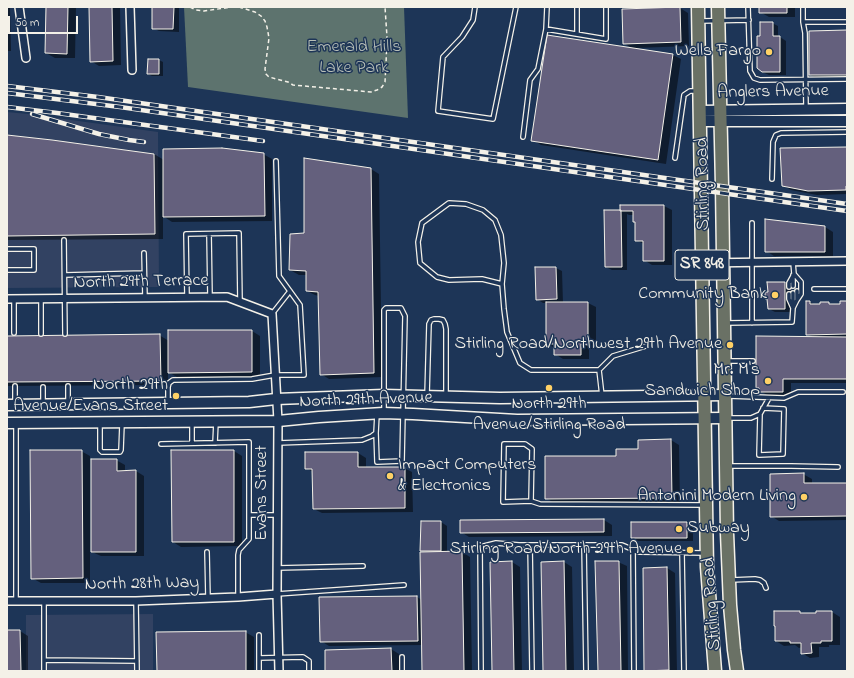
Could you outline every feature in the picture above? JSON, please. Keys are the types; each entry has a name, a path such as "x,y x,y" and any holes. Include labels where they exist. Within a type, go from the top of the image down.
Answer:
{"main road":[{"name":"Stirling Road","path":"698,7 707,553 715,671"},
{"name":"Stirling Road","path":"718,7 727,533 734,650 737,671"}],"street":[{"path":"19,7 26,58"},
{"path":"130,7 132,70"},
{"name":"Anglers Avenue","path":"720,116 806,110 847,109"},
{"name":"Anglers Avenue","path":"700,116 822,122 847,121"},
{"path":"702,263 847,261"},
{"name":"North 29th Terrace","path":"11,299 227,297 272,314"},
{"name":"Evans Street","path":"272,314 278,421 277,594 279,671"},
{"name":"North 29th Avenue","path":"11,405 249,402 276,399 384,394 500,398 725,395"},
{"name":"North 29th Avenue","path":"11,423 278,421 380,413 517,420 725,418"},
{"name":"North 28th Way","path":"7,601 136,601 277,594"}],"lane":[{"path":"475,7 473,20 466,31 443,57 438,111 493,118 516,7"},
{"path":"523,137 530,80 538,69 546,29 547,7"},
{"path":"577,7 577,34"},
{"path":"546,29 606,39 606,7"},
{"path":"748,7 750,70 754,78 760,80 847,79"},
{"path":"803,7 805,33 806,110"},
{"path":"698,21 749,20"},
{"path":"804,22 847,22"},
{"path":"675,158 684,95 690,91 700,90"},
{"path":"821,132 822,122"},
{"path":"772,179 773,142 776,135 781,133 847,132"},
{"path":"168,404 169,382 173,380 252,379 275,375 304,374 300,305 279,276 276,161"},
{"path":"502,284 482,279 450,280 437,277 420,263 418,242 422,222 449,204 466,204 483,210 496,220 501,235 504,263 502,284 507,332 520,363 531,370 599,370 613,356 646,346"},
{"path":"752,224 752,323"},
{"path":"187,298 186,234 239,233 240,302"},
{"path":"209,234 210,297"},
{"path":"64,240 65,334"},
{"path":"7,249 34,249 34,256 34,270 7,270"},
{"path":"144,253 145,298"},
{"path":"793,262 797,284"},
{"path":"65,275 144,273"},
{"path":"791,286 794,274"},
{"path":"724,323 792,322 793,308 801,294 801,282 794,274"},
{"path":"814,289 847,289"},
{"path":"272,314 290,291"},
{"path":"797,291 797,300"},
{"path":"791,294 789,299 793,308"},
{"path":"11,299 14,333"},
{"path":"41,299 41,334"},
{"path":"386,308 401,308 405,316 403,395 402,461 377,462 376,433 384,394 384,310 386,308"},
{"path":"427,396 429,324 431,320 434,319 443,320 446,329 446,396"},
{"path":"724,362 753,361"},
{"path":"599,370 602,397"},
{"path":"11,405 16,386"},
{"path":"68,386 68,405"},
{"path":"43,387 43,405"},
{"path":"725,395 784,398 798,392 843,392"},
{"path":"763,408 784,409 783,454 759,455 760,414 763,408 769,398"},
{"path":"725,418 751,418 760,414"},
{"path":"192,422 192,443"},
{"path":"215,443 216,422"},
{"path":"11,423 16,601"},
{"path":"100,423 100,450 102,452 120,452 122,450 122,423"},
{"path":"278,443 362,440 376,433"},
{"path":"160,444 249,442 249,539 239,550 238,555 238,597"},
{"path":"531,501 532,449 525,444 504,444 502,502 531,501 540,504 706,505"},
{"path":"726,466 838,467"},
{"path":"249,515 278,515"},
{"path":"481,671 480,547 496,543 519,545 622,545 639,552 707,553"},
{"path":"530,545 532,671"},
{"path":"584,545 586,671"},
{"path":"633,549 634,671"},
{"path":"207,552 208,598"},
{"path":"682,553 684,671"},
{"path":"277,568 363,566"},
{"path":"729,580 760,580 764,583 766,588"},
{"path":"277,594 404,585"},
{"path":"136,601 137,671"},
{"path":"44,602 44,671"},
{"path":"259,635 259,671"},
{"path":"259,658 303,657 309,661 309,671"},
{"path":"402,657 402,671"},
{"path":"44,660 137,661"}],"path":[{"path":"190,7 196,10 204,11 232,7"},
{"path":"239,7 255,12 261,16 267,27 269,38 265,69 266,74 269,77 288,82 293,85 371,92 382,87 384,82 387,37 385,7"}],"shaded area":[{"path":"7,112 158,132 159,287 7,288"},
{"path":"153,614 153,671 26,671 26,615"}],"green space":[{"name":"Emerald Hills Lake Park","path":"184,7 404,7 408,118 188,87"}],"building":[{"path":"46,7 68,7 67,54 45,53"},
{"path":"89,7 112,7 113,61 90,62"},
{"path":"152,7 174,7 173,29 152,29"},
{"path":"680,7 681,42 623,44 622,9"},
{"path":"759,7 787,7 787,13 759,13"},
{"name":"Wells Fargo","path":"760,22 773,22 773,36 780,36 780,72 762,72 757,68 757,36 760,36"},
{"path":"847,30 847,75 809,75 809,31"},
{"path":"547,35 673,54 658,160 531,141"},
{"path":"148,59 159,59 159,74 147,74"},
{"path":"7,135 154,154 155,234 7,236"},
{"path":"847,147 846,190 808,191 782,186 780,148"},
{"path":"222,148 264,153 265,216 163,217 163,149"},
{"path":"304,158 371,168 374,373 320,375 318,292 306,291 306,271 289,270 290,234 304,233"},
{"path":"620,205 664,205 664,261 643,261 643,241 635,241 635,222 633,222 633,211 620,211"},
{"path":"604,210 621,210 622,267 605,267"},
{"path":"765,219 825,226 825,252 765,252"},
{"path":"535,267 556,267 557,299 536,300"},
{"name":"Community Bank","path":"767,282 785,282 785,309 768,309 767,299 765,299 765,292 768,292"},
{"path":"806,301 810,301 810,304 829,302 829,304 840,304 840,301 847,301 847,334 806,335"},
{"path":"546,302 588,302 588,345 581,344 581,355 554,355 554,344 546,344"},
{"path":"168,330 252,330 252,372 168,373"},
{"path":"160,334 161,381 7,382 7,336"},
{"path":"756,336 847,337 847,379 783,379 783,392 759,392 759,388 756,388"},
{"path":"671,439 672,498 545,499 545,456 616,456 616,449 638,449 638,440"},
{"path":"30,450 82,450 83,578 31,579"},
{"path":"171,450 234,450 234,542 172,542"},
{"path":"305,452 358,452 358,467 405,467 405,508 313,509 312,469 305,469"},
{"path":"91,459 117,459 117,471 136,470 136,552 91,552"},
{"path":"804,473 804,483 847,483 847,516 770,517 770,474"},
{"path":"604,519 604,532 460,533 460,520"},
{"path":"421,521 441,521 441,551 420,551"},
{"path":"631,522 687,522 687,538 631,538"},
{"path":"462,551 464,671 422,671 420,552"},
{"path":"512,561 514,671 492,671 490,562"},
{"path":"564,561 566,671 543,671 541,562"},
{"path":"595,561 619,561 621,671 598,671"},
{"path":"667,567 669,670 644,671 643,568"},
{"path":"417,596 418,641 320,642 319,597"},
{"path":"774,611 800,611 800,613 816,613 816,611 832,611 832,641 811,643 812,653 801,654 801,643 775,641"},
{"path":"7,630 20,630 21,671 7,671"},
{"path":"246,631 246,671 157,671 156,632"},
{"path":"391,648 392,671 325,671 325,650"}],"railway":[{"path":"7,86 98,97 847,204"},
{"path":"7,93 120,107 847,211"},
{"path":"7,107 263,141"},
{"path":"32,114 99,134 144,142"}],"place":[{"name":"Wells Fargo","path":"769,52"},
{"name":"Community Bank","path":"775,295"},
{"name":"Stirling Road/Northwest 29th Avenue","path":"730,345"},
{"name":"Mr. M's Sandwich Shop","path":"768,381"},
{"name":"North 29th Avenue/Stirling Road","path":"549,388"},
{"name":"North 29th Avenue/Evans Street","path":"176,396"},
{"name":"Impact Computers & Electronics","path":"390,476"},
{"name":"Antonini Modern Living","path":"804,497"},
{"name":"Subway","path":"679,529"},
{"name":"Stirling Road/North 29th Avenue","path":"690,550"}]}
